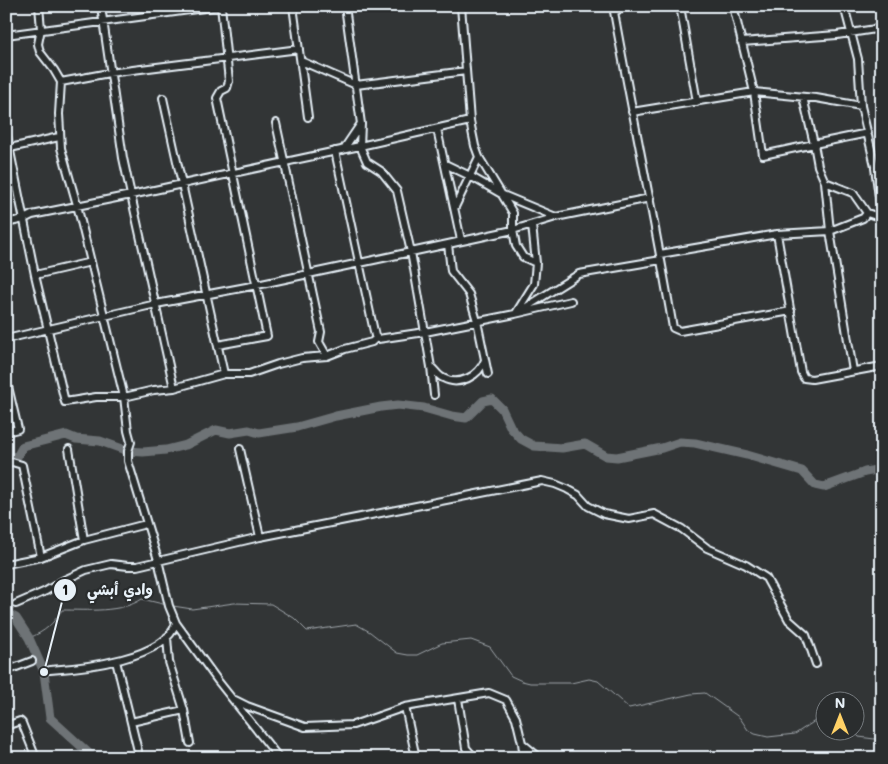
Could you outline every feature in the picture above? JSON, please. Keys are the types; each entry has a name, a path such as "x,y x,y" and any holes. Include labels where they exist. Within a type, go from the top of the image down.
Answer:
{"street":[{"path":"39,6 41,29 38,44 40,52 61,82 59,137 124,397 130,442 128,462 158,560 167,599 176,623 218,681 279,758"},
{"path":"101,6 123,158 174,388"},
{"path":"6,35 220,6 229,84 227,88 218,94 217,98 267,336 218,345"},
{"path":"293,6 308,117"},
{"path":"345,6 361,124 360,146 367,162 382,171 397,191 411,252 434,395"},
{"path":"460,6 470,120 479,157 513,213 513,230 516,246 522,257 536,263"},
{"path":"625,6 614,9 673,328 680,331 791,311"},
{"path":"680,6 696,102"},
{"path":"733,6 754,92 763,155 868,133"},
{"path":"824,182 853,193 867,213 882,218 862,106 858,59 844,6"},
{"path":"741,42 837,35 882,28"},
{"path":"61,82 110,73 299,49"},
{"path":"300,61 356,86 466,71"},
{"path":"632,112 754,92 862,106"},
{"path":"803,97 818,166 824,182 830,231 853,371"},
{"path":"163,98 224,374"},
{"path":"6,222 343,150 470,120"},
{"path":"276,122 321,332 319,342 327,356"},
{"path":"343,150 361,124"},
{"path":"437,129 461,240"},
{"path":"6,131 35,275 65,402 96,397 124,397 154,390 174,388 224,374 249,374 302,358 327,356 372,342 376,338"},
{"path":"10,148 59,137"},
{"path":"334,151 376,338"},
{"path":"455,207 479,157"},
{"path":"445,164 503,195 556,217"},
{"path":"874,166 882,176"},
{"path":"6,339 156,304 257,286 513,230 556,217 650,198"},
{"path":"515,314 579,274 778,234 830,231 863,218 867,213"},
{"path":"515,314 534,284 536,263 532,225"},
{"path":"778,234 801,372 804,378 812,379 882,366"},
{"path":"448,244 451,271 469,294 477,321 488,374"},
{"path":"35,275 91,262"},
{"path":"376,338 380,340 425,332 570,301"},
{"path":"431,367 442,378 454,381 467,380 482,368 485,360"},
{"path":"6,378 18,429 6,432"},
{"path":"69,449 84,540"},
{"path":"240,449 260,536"},
{"path":"6,463 12,462 22,466 41,557"},
{"path":"16,604 46,592 64,580 86,570 112,564 128,566 260,536 542,481 555,484 578,495 585,503 604,514 629,518 654,514 682,528 707,548 746,565 766,578 789,620 806,635 816,664"},
{"path":"6,564 41,557 84,540 146,524"},
{"path":"50,670 76,668 116,661 158,645 168,637 176,623"},
{"path":"168,637 169,662 184,710 190,743"},
{"path":"6,671 32,661"},
{"path":"116,661 138,752"},
{"path":"233,699 247,706 306,727 353,724 405,707 489,693 506,700 516,718 524,758"},
{"path":"458,699 466,748 475,758"},
{"path":"405,707 416,758"},
{"path":"131,722 184,710"},
{"path":"6,726 20,721 22,723 36,758"},
{"path":"522,743 540,758"}],"waterway":[{"path":"6,460 18,455 23,446 66,435 76,439 100,441 128,451 143,452 166,450 186,445 216,430 230,433 249,430 259,433 297,427 336,416 398,405 424,408 466,418 483,401 492,399 502,409 511,428 521,439 534,446 562,448 585,444 606,456 617,457 662,448 680,442 695,443 747,455 802,471 815,485 824,487 865,472 882,469"},
{"path":"29,638 48,627 62,610 114,609 142,599 167,605"},
{"path":"173,606 192,609 234,603 271,604 294,618 307,631 356,624 370,632 397,653 408,655 417,655 442,643 471,640 490,647 511,676 522,681 530,683 571,683 589,679 598,681 629,708 691,694 705,693 740,718 748,730 768,737 795,734 816,720"},
{"path":"6,613 16,618 29,638 44,672 50,718 94,758"},
{"path":"866,738 882,740"}],"place":[{"name":"وادي أبشي","path":"44,672"}]}
